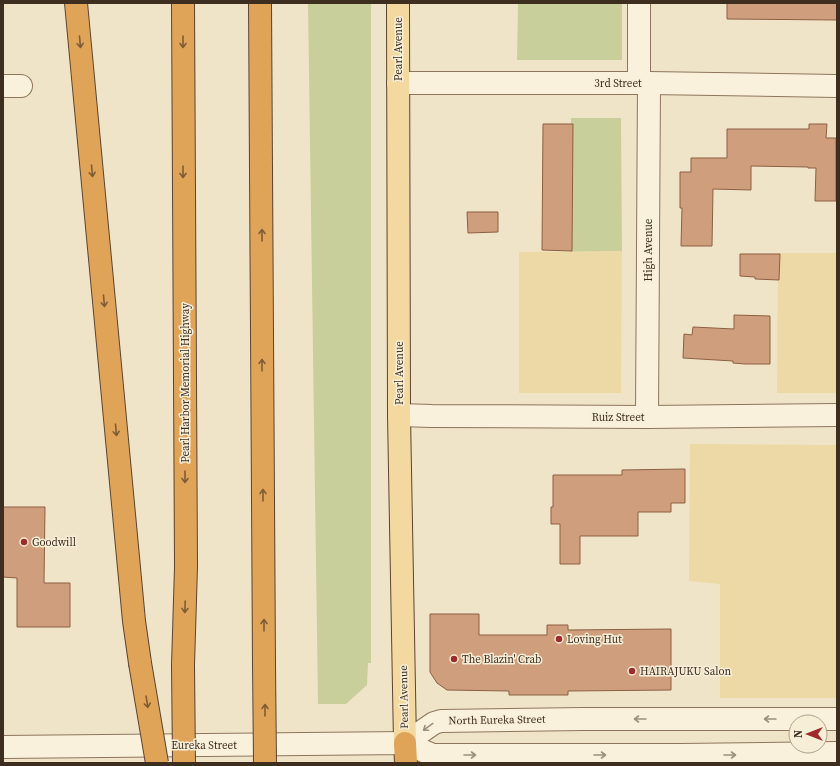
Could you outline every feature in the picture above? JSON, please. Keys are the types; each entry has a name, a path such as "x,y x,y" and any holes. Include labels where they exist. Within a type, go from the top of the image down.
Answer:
{"highway":[{"path":"76,3 134,621 157,763"},
{"name":"Pearl Harbor Memorial Highway","path":"183,3 186,560 183,665 184,763"},
{"path":"260,3 265,763"}],"main road":[{"name":"Pearl Avenue","path":"398,3 399,415 406,753"}],"street":[{"name":"High Avenue","path":"639,3 644,83 647,417"},
{"name":"3rd Street","path":"398,83 644,83 837,86"},
{"name":"Ruiz Street","path":"399,415 647,417 837,415"},
{"name":"North Eureka Street","path":"406,753 434,723 440,721 584,719 837,719"},
{"name":"Eureka Street","path":"3,747 406,753"},
{"path":"406,753 433,755 681,755 837,753"}],"green space":[{"path":"308,3 371,3 371,663 368,663 367,685 346,704 318,704"},
{"path":"518,3 622,3 622,60 517,60"},
{"path":"571,118 621,118 622,251 571,252"}],"sand":[{"path":"622,251 621,393 519,393 519,252"},
{"path":"778,253 837,253 837,393 777,393"},
{"path":"690,444 837,445 837,698 720,698 720,584 689,581"}],"building":[{"path":"727,3 837,3 837,20 727,19"},
{"path":"543,124 573,124 572,251 542,250"},
{"path":"809,124 827,124 826,138 836,138 836,201 815,201 816,168 751,166 751,190 713,189 712,246 681,246 682,208 680,208 680,172 691,172 691,158 727,158 727,129 809,129"},
{"path":"467,212 498,212 498,232 468,233"},
{"path":"740,254 780,254 779,280 755,279 755,277 740,276"},
{"path":"734,315 770,316 770,364 745,364 733,363 733,361 683,358 684,334 692,335 693,327 734,329"},
{"path":"685,469 685,503 671,503 671,512 638,512 638,536 580,536 580,564 560,564 560,524 551,524 551,507 553,507 553,475 622,475 622,470"},
{"path":"3,507 45,507 44,583 70,583 70,627 17,627 17,578 3,577"},
{"path":"430,614 479,614 479,635 547,635 547,625 568,625 568,630 671,629 671,690 568,691 568,695 509,695 509,691 447,690 437,683 430,672"}],"place":[{"name":"Goodwill","path":"24,542"},
{"name":"Loving Hut","path":"559,639"},
{"name":"The Blazin' Crab","path":"454,659"},
{"name":"HAIRAJUKU Salon","path":"632,671"}]}
